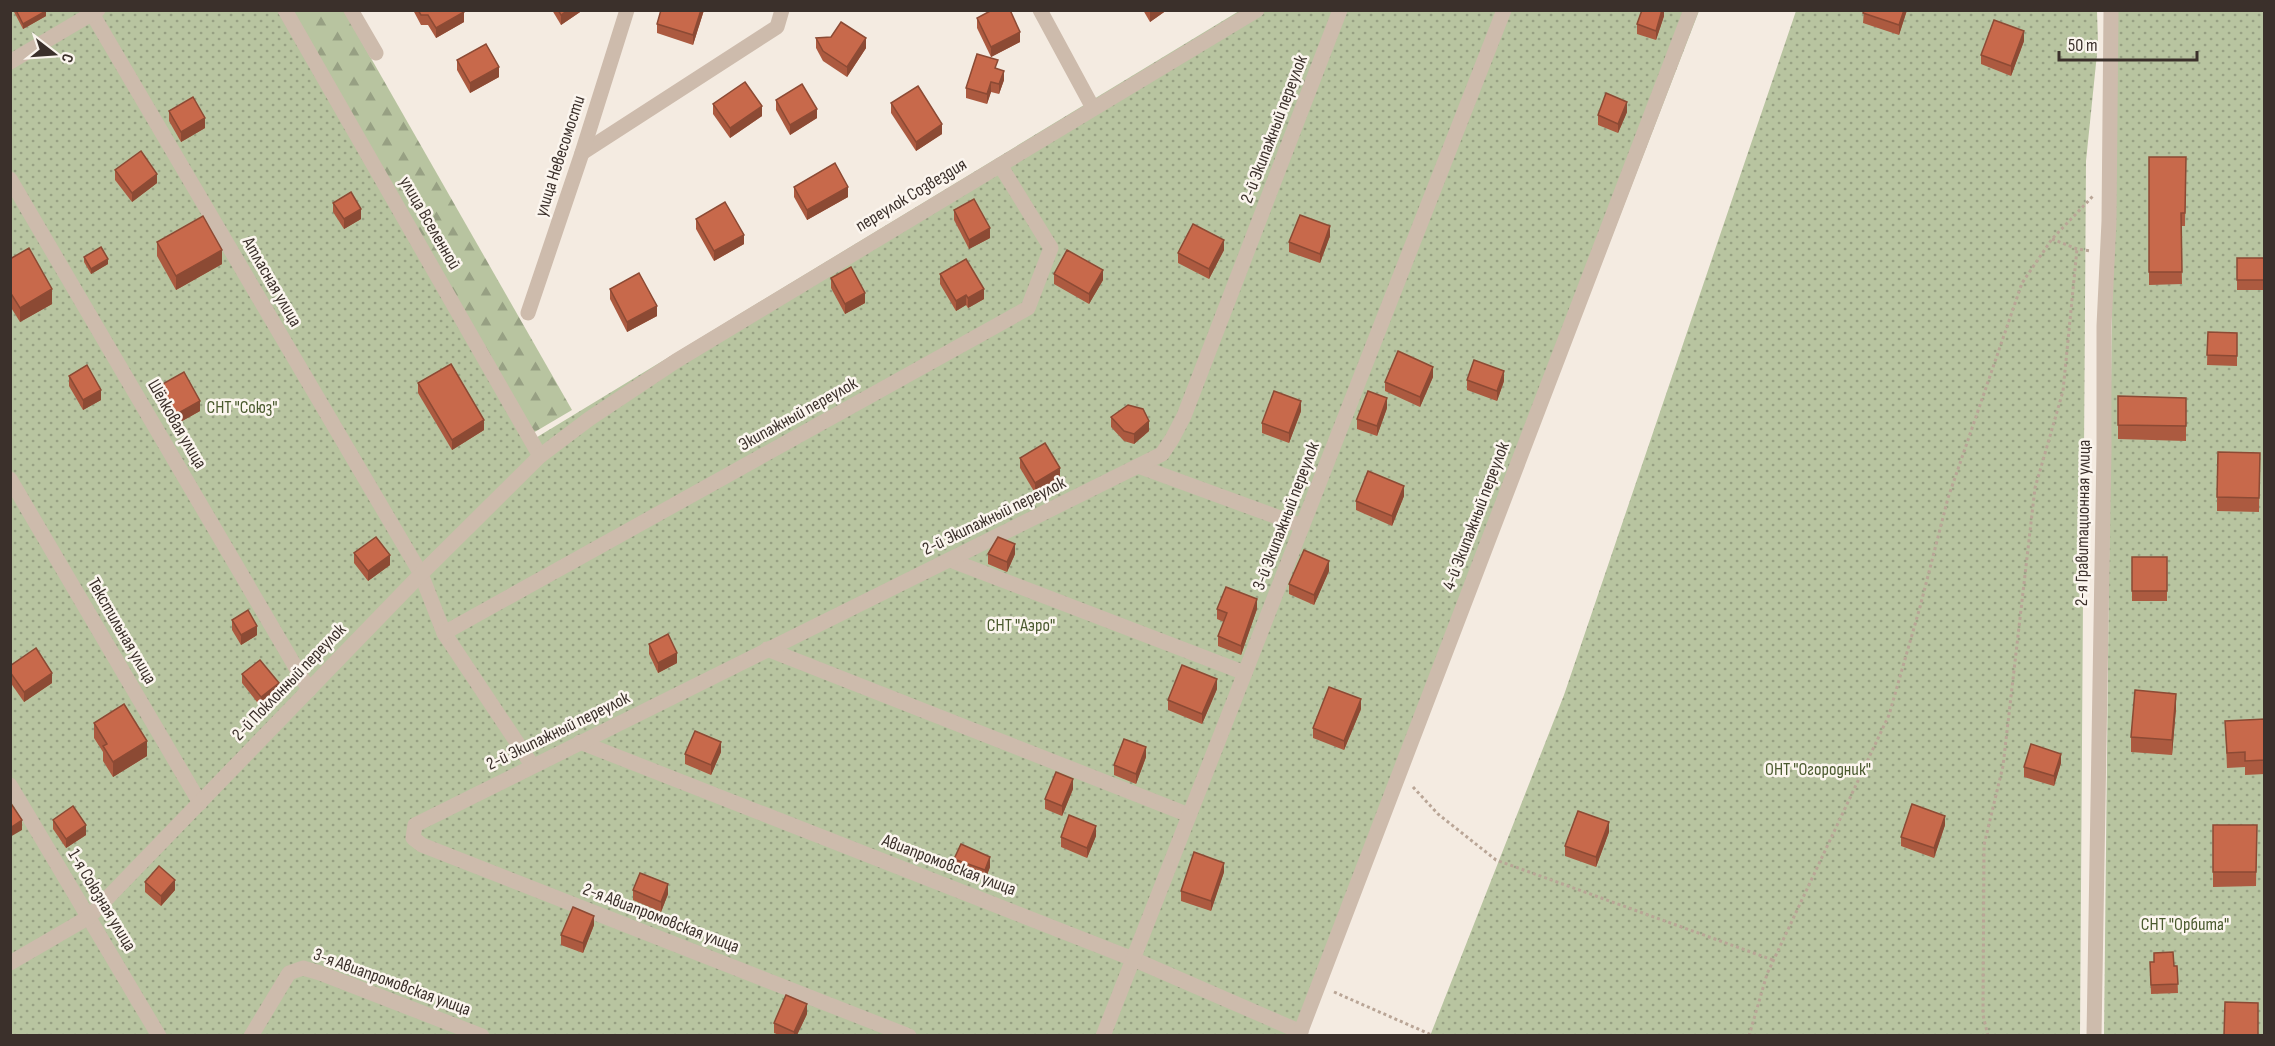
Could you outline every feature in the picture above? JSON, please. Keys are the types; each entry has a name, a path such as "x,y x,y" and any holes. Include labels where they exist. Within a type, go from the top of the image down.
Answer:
{"street":[{"name":"улица Вселенной","path":"285,10 540,456"},
{"path":"351,10 376,53"},
{"name":"улица Невесомости","path":"528,313 627,10"},
{"path":"582,153 777,27 782,10"},
{"path":"1040,10 1093,108"},
{"name":"переулок Созвездия","path":"589,419 676,361 1257,10"},
{"name":"2-й Экипажный переулок","path":"415,825 1162,454 1184,416 1340,10"},
{"name":"3-й Экипажный переулок","path":"1103,1035 1504,10"},
{"name":"4-й Экипажный переулок","path":"1300,1034 1691,10"},
{"name":"2-я Гравитационная улица","path":"2094,1035 2111,10"},
{"path":"10,62 93,12"},
{"name":"Атласная улица","path":"93,12 421,574 444,633 532,765"},
{"name":"Экипажный переулок","path":"444,633 1028,308 1052,248 1000,165"},
{"name":"Шёлковая улица","path":"10,178 309,690"},
{"name":"2-й Поклонный переулок","path":"10,963 89,917 421,574 540,456 589,419"},
{"path":"1138,466 1302,526"},
{"name":"Текстильная улица","path":"10,479 200,803"},
{"path":"950,560 1245,673"},
{"path":"767,649 1190,815"},
{"name":"Авиапромовская улица","path":"580,742 1133,959 1300,1034"},
{"name":"1-я Союзная улица","path":"10,785 159,1035"},
{"name":"2-я Авиапромовская улица","path":"415,825 413,838 422,845 909,1035"},
{"name":"3-я Авиапромовская улица","path":"252,1035 289,973 303,968 482,1035"}],"path":[{"path":"1749,1035 1773,960 1889,715 1948,498 2022,283 2052,239 2109,180"},
{"path":"2052,239 2077,249 2107,254"},
{"path":"1988,1035 1983,1015 1984,845 2003,766 2035,488 2063,391 2077,249"},
{"path":"1400,773 1438,814 1496,861 1773,960"},
{"path":"1320,986 1434,1035"}],"green space":[{"name":"СНТ \"Аэро\"","path":"10,11 280,11 529,442 1239,11 1699,11 1303,1036 11,1035"},
{"path":"292,11 344,11 572,410 533,433"},
{"name":"ОНТ \"Огородник\"","path":"1796,11 2097,11 2098,44 2086,161 2080,1035 1430,1036 1564,695"},
{"name":"СНТ \"Орбита\"","path":"2115,11 2264,11 2264,1035 2104,1036"}],"building":[{"path":"16,10 45,10 46,11 23,24"},
{"path":"418,10 463,10 464,12 436,28 428,15 421,15"},
{"path":"558,10 568,10 561,15"},
{"path":"661,10 701,10 693,35 657,24"},
{"path":"992,10 1010,10 1020,32 991,47 977,18"},
{"path":"1642,10 1662,10 1656,31 1637,24"},
{"path":"1864,10 1904,10 1899,25 1863,13"},
{"path":"1994,20 2024,31 2011,66 1981,55"},
{"path":"841,22 866,38 847,67 823,51 816,38 831,37"},
{"path":"486,44 499,67 470,83 457,60"},
{"path":"977,54 998,60 995,68 1004,71 999,84 991,82 987,94 966,88"},
{"path":"745,82 762,106 730,128 713,104"},
{"path":"802,84 817,109 790,125 776,100"},
{"path":"918,86 942,124 916,142 891,103"},
{"path":"1606,93 1627,102 1618,124 1598,115"},
{"path":"193,97 205,118 181,132 169,111"},
{"path":"141,151 157,174 132,193 115,170"},
{"path":"2149,157 2186,157 2185,213 2181,213 2182,272 2149,272"},
{"path":"835,163 848,187 807,210 794,187"},
{"path":"351,192 361,209 344,219 333,203"},
{"path":"974,199 990,228 969,240 954,210"},
{"path":"725,202 744,235 714,251 696,219"},
{"path":"1300,215 1330,226 1320,254 1289,242"},
{"path":"203,216 222,250 176,276 157,242"},
{"path":"1193,224 1224,240 1209,269 1178,253"},
{"path":"101,247 108,259 91,269 84,257"},
{"path":"29,248 52,289 20,308 10,292 10,259"},
{"path":"1067,250 1103,270 1089,294 1054,274"},
{"path":"2237,258 2265,258 2265,280 2237,280"},
{"path":"966,259 984,289 968,298 966,295 956,301 940,274"},
{"path":"851,267 865,293 845,304 831,278"},
{"path":"639,273 657,306 627,322 610,289"},
{"path":"2208,332 2237,333 2237,356 2207,355"},
{"path":"1398,351 1433,367 1420,397 1385,382"},
{"path":"1474,360 1504,371 1497,391 1467,380"},
{"path":"451,364 484,420 452,440 418,383"},
{"path":"87,365 101,390 83,400 69,376"},
{"path":"184,372 200,401 175,415 159,386"},
{"path":"1274,391 1301,401 1289,433 1262,423"},
{"path":"1368,391 1387,398 1377,426 1357,419"},
{"path":"2118,396 2186,398 2186,426 2118,425"},
{"path":"1128,405 1143,409 1149,421 1134,434 1124,431 1111,417"},
{"path":"1045,443 1060,468 1035,483 1020,458"},
{"path":"2218,452 2260,453 2259,498 2217,497"},
{"path":"1368,471 1404,486 1392,516 1356,501"},
{"path":"376,537 390,555 368,571 354,553"},
{"path":"998,537 1015,544 1007,562 988,554"},
{"path":"1304,550 1329,561 1314,595 1289,584"},
{"path":"2132,557 2167,557 2167,591 2132,591"},
{"path":"1226,587 1257,599 1241,646 1218,636 1227,613 1217,609"},
{"path":"248,610 257,626 241,635 232,620"},
{"path":"668,634 677,653 658,663 649,644"},
{"path":"36,648 52,673 24,692 10,672 10,666"},
{"path":"260,660 279,683 261,697 242,674"},
{"path":"1182,665 1217,679 1202,714 1168,700"},
{"path":"1329,687 1361,699 1344,741 1313,728"},
{"path":"2135,690 2176,694 2172,740 2131,737"},
{"path":"124,704 147,741 113,762 103,746 107,744 94,723"},
{"path":"2265,719 2265,760 2245,761 2245,752 2227,753 2225,721"},
{"path":"695,731 721,742 711,765 685,754"},
{"path":"1124,739 1146,747 1136,774 1114,765"},
{"path":"2031,744 2061,754 2054,776 2024,767"},
{"path":"1056,772 1073,779 1062,806 1045,799"},
{"path":"10,802 22,820 10,828"},
{"path":"1912,804 1945,816 1934,848 1901,837"},
{"path":"73,806 86,825 66,839 53,820"},
{"path":"1578,811 1609,822 1596,857 1565,846"},
{"path":"1069,815 1096,826 1087,848 1061,837"},
{"path":"2213,825 2257,825 2256,872 2213,872"},
{"path":"961,844 990,857 985,870 954,859"},
{"path":"1194,852 1224,863 1211,901 1181,891"},
{"path":"159,866 175,880 161,896 145,882"},
{"path":"640,873 668,884 661,902 633,890"},
{"path":"573,907 594,916 583,943 561,935"},
{"path":"2173,952 2178,984 2151,985 2150,962 2154,962 2154,953"},
{"path":"786,995 807,1004 794,1032 774,1023"},
{"path":"2225,1002 2258,1003 2258,1035 2224,1035"}],"park label":[{"name":"СНТ \"Союз\"","path":"242,407"}]}
